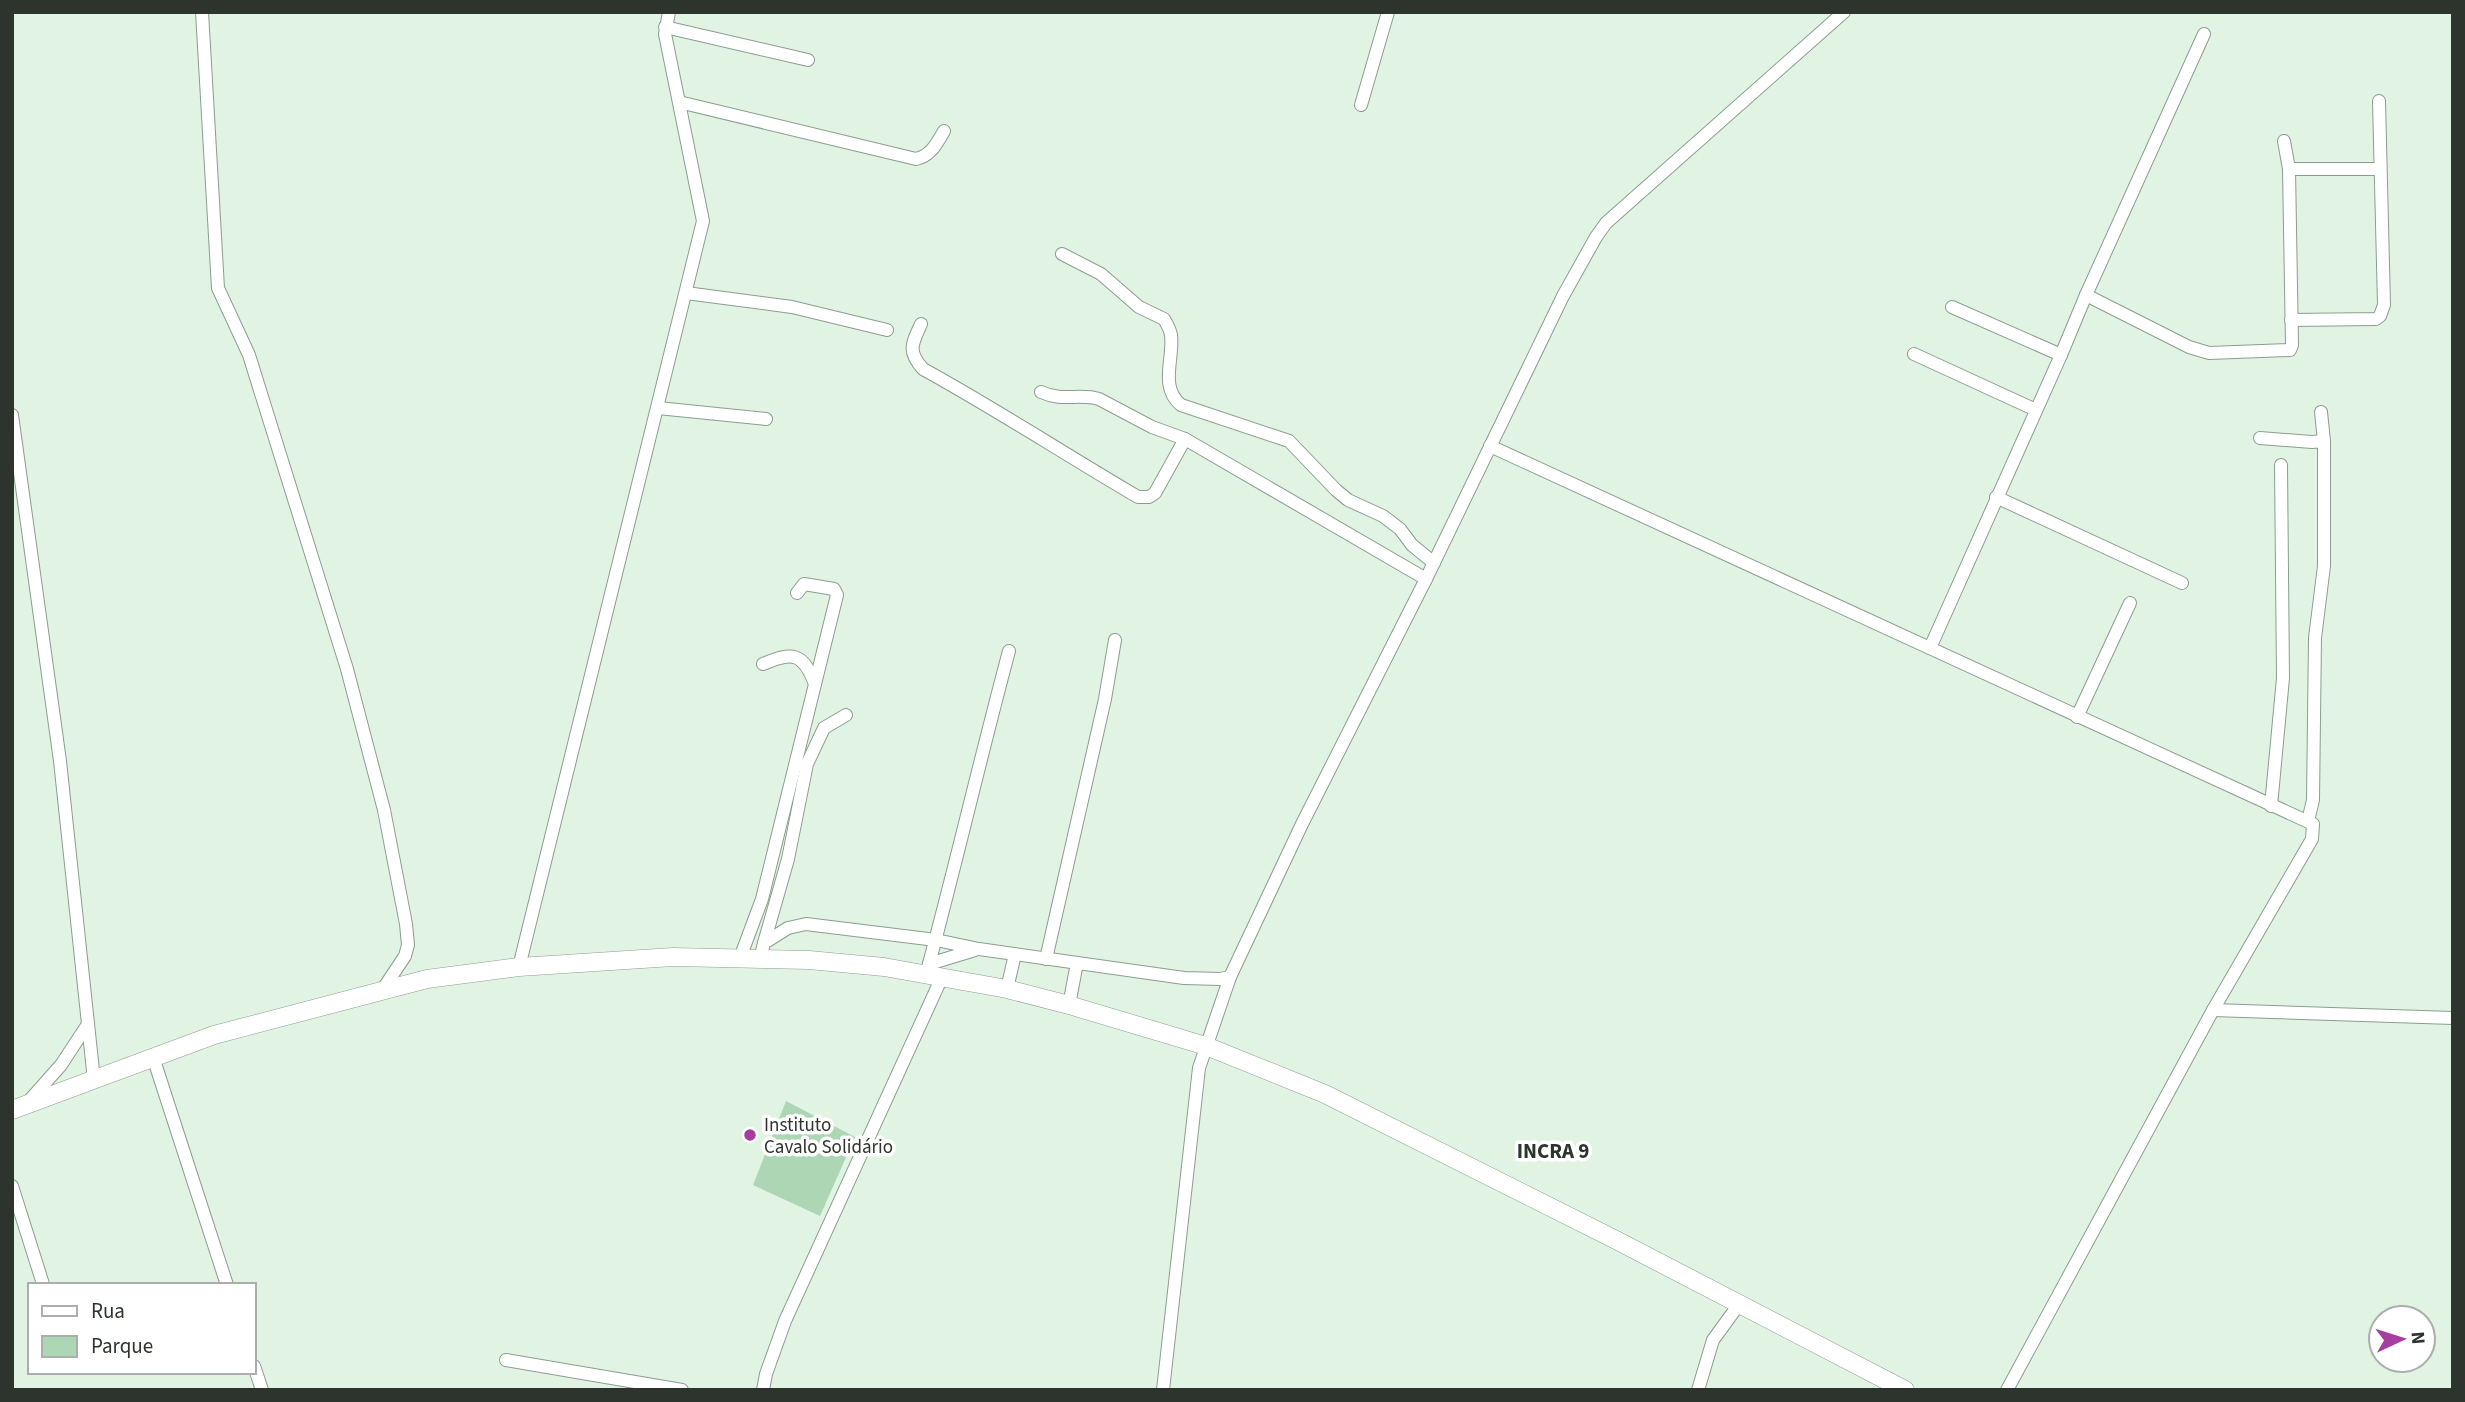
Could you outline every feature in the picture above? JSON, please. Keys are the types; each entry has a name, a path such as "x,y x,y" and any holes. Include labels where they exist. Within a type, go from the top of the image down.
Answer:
{"main road":[{"path":"19,1108 214,1035 427,979 519,967 673,957 740,958 762,951 809,960 932,972 1069,1005 1206,1046 1325,1094 1740,1303 1905,1390"}],"street":[{"path":"202,12 218,288 249,355 347,668 384,810 408,945 405,956 383,989"},
{"path":"519,967 703,220 665,27 669,12"},
{"path":"1362,105 1388,12"},
{"path":"1163,1390 1199,1068 1230,977 1302,824 1434,563 1563,296 1596,237 1606,223 1844,12"},
{"path":"665,27 808,60"},
{"path":"1930,648 2204,34"},
{"path":"2291,320 2376,319 2380,316 2384,304 2379,101"},
{"path":"679,102 916,159 925,157 944,131"},
{"path":"2086,295 2189,348 2209,353 2290,350 2289,169 2284,141"},
{"path":"2289,169 2380,169"},
{"path":"1062,254 1101,274 1139,307 1164,319 1171,333 1169,382 1173,398 1181,405 1289,441 1336,490 1349,500 1384,516 1434,563"},
{"path":"686,293 792,307 887,330"},
{"path":"1952,307 2061,355"},
{"path":"920,324 911,345 914,359 923,369 991,407 1138,497 1155,494 1185,439"},
{"path":"1914,354 2036,410"},
{"path":"1041,392 1055,398 1100,399 1152,427 1185,439 1426,579"},
{"path":"658,408 766,419"},
{"path":"2308,821 2314,800 2315,638 2324,566 2324,440 2321,412"},
{"path":"12,415 60,761 94,1080"},
{"path":"2260,438 2312,442 2324,440"},
{"path":"1490,446 2313,824 2312,839 2213,1010 2007,1390"},
{"path":"2271,806 2283,678 2281,465"},
{"path":"1996,497 2182,583"},
{"path":"740,958 762,899 837,595 831,588 804,584 797,593"},
{"path":"2077,717 2130,603"},
{"path":"1046,959 1105,699 1115,640"},
{"path":"763,1390 785,1321 932,972 936,940 1009,651"},
{"path":"763,664 780,657 795,656 808,665 816,685"},
{"path":"762,951 788,859 807,764 824,729 846,715"},
{"path":"762,951 788,928 806,923 1184,978 1230,977"},
{"path":"932,972 979,949"},
{"path":"1007,989 1015,954"},
{"path":"1069,1005 1077,963"},
{"path":"2213,1010 2453,1018"},
{"path":"19,1108 61,1065 88,1024"},
{"path":"153,1057 226,1283"},
{"path":"12,1186 43,1283"},
{"path":"1698,1390 1713,1340 1740,1303"},
{"path":"506,1360 682,1390"},
{"path":"256,1373 261,1390"}],"green space":[{"path":"786,1101 855,1137 820,1216 753,1185"}],"place":[{"name":"Instituto Cavalo Solidário","path":"750,1135"}],"district":[{"name":"INCRA 9","path":"1553,1151"}]}
